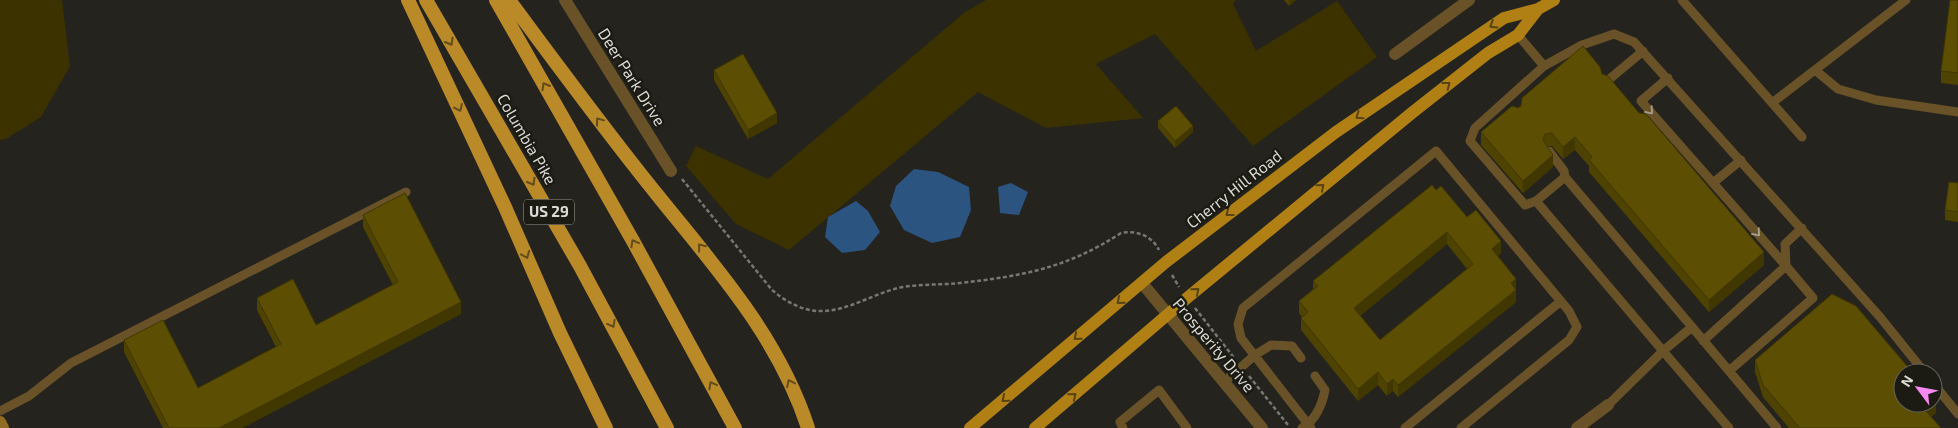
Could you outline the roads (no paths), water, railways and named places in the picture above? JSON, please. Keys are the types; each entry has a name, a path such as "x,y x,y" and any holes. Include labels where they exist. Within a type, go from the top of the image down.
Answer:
{"highway":[{"path":"408,0 505,207 560,333 606,428"},
{"name":"Columbia Pike","path":"426,0 580,266 667,428"},
{"path":"496,0 633,241 735,428"},
{"path":"509,0 610,134 722,274 752,315 774,350 808,428"}],"main road":[{"name":"Cherry Hill Road","path":"970,428 1142,283 1250,197 1399,88 1504,18 1538,9 1554,0"},
{"name":"Cherry Hill Road","path":"1036,428 1168,315 1412,112 1488,53 1518,35 1538,9"},
{"path":"0,422 3,428"}],"street":[{"name":"Deer Park Drive","path":"565,0 671,171"},
{"path":"1395,54 1469,0"},
{"name":"Prosperity Drive","path":"1142,283 1262,428"},
{"path":"1577,428 1608,404"}],"lane":[{"path":"1682,0 1802,137"},
{"path":"1772,102 1906,0"},
{"path":"1565,177 1536,201 1525,205 1470,142 1475,128 1509,104 1544,66 1582,45 1614,34 1634,42 1802,228 1880,317 1917,363"},
{"path":"1518,35 1544,66"},
{"path":"1606,82 1643,51"},
{"path":"1815,70 1838,89 1868,98 1958,112"},
{"path":"1668,78 1641,101 1813,298 1729,371"},
{"path":"1315,376 1325,390 1322,405 1307,427 1241,338 1238,324 1243,308 1436,151 1560,301 1577,327 1569,340 1461,428"},
{"path":"1549,151 1564,170 1565,177 1777,428"},
{"path":"1713,183 1741,160"},
{"path":"0,411 29,396 71,363 406,192"},
{"path":"1536,201 1729,428"},
{"path":"1786,266 1785,244 1802,228"},
{"path":"1704,341 1786,266"},
{"path":"1406,428 1560,301"},
{"path":"1608,404 1663,351 1692,327"},
{"path":"1224,382 1255,355 1271,345 1292,346 1302,358"},
{"path":"1112,428 1121,425 1159,390 1187,428"},
{"path":"1943,395 1958,414"}],"water":[{"path":"914,169 938,172 969,187 971,210 960,237 932,243 904,230 890,206 896,186"},
{"path":"1011,183 1028,192 1019,215 1000,213 998,187"},
{"path":"856,201 868,211 880,232 865,250 842,253 825,237 828,217"}]}
